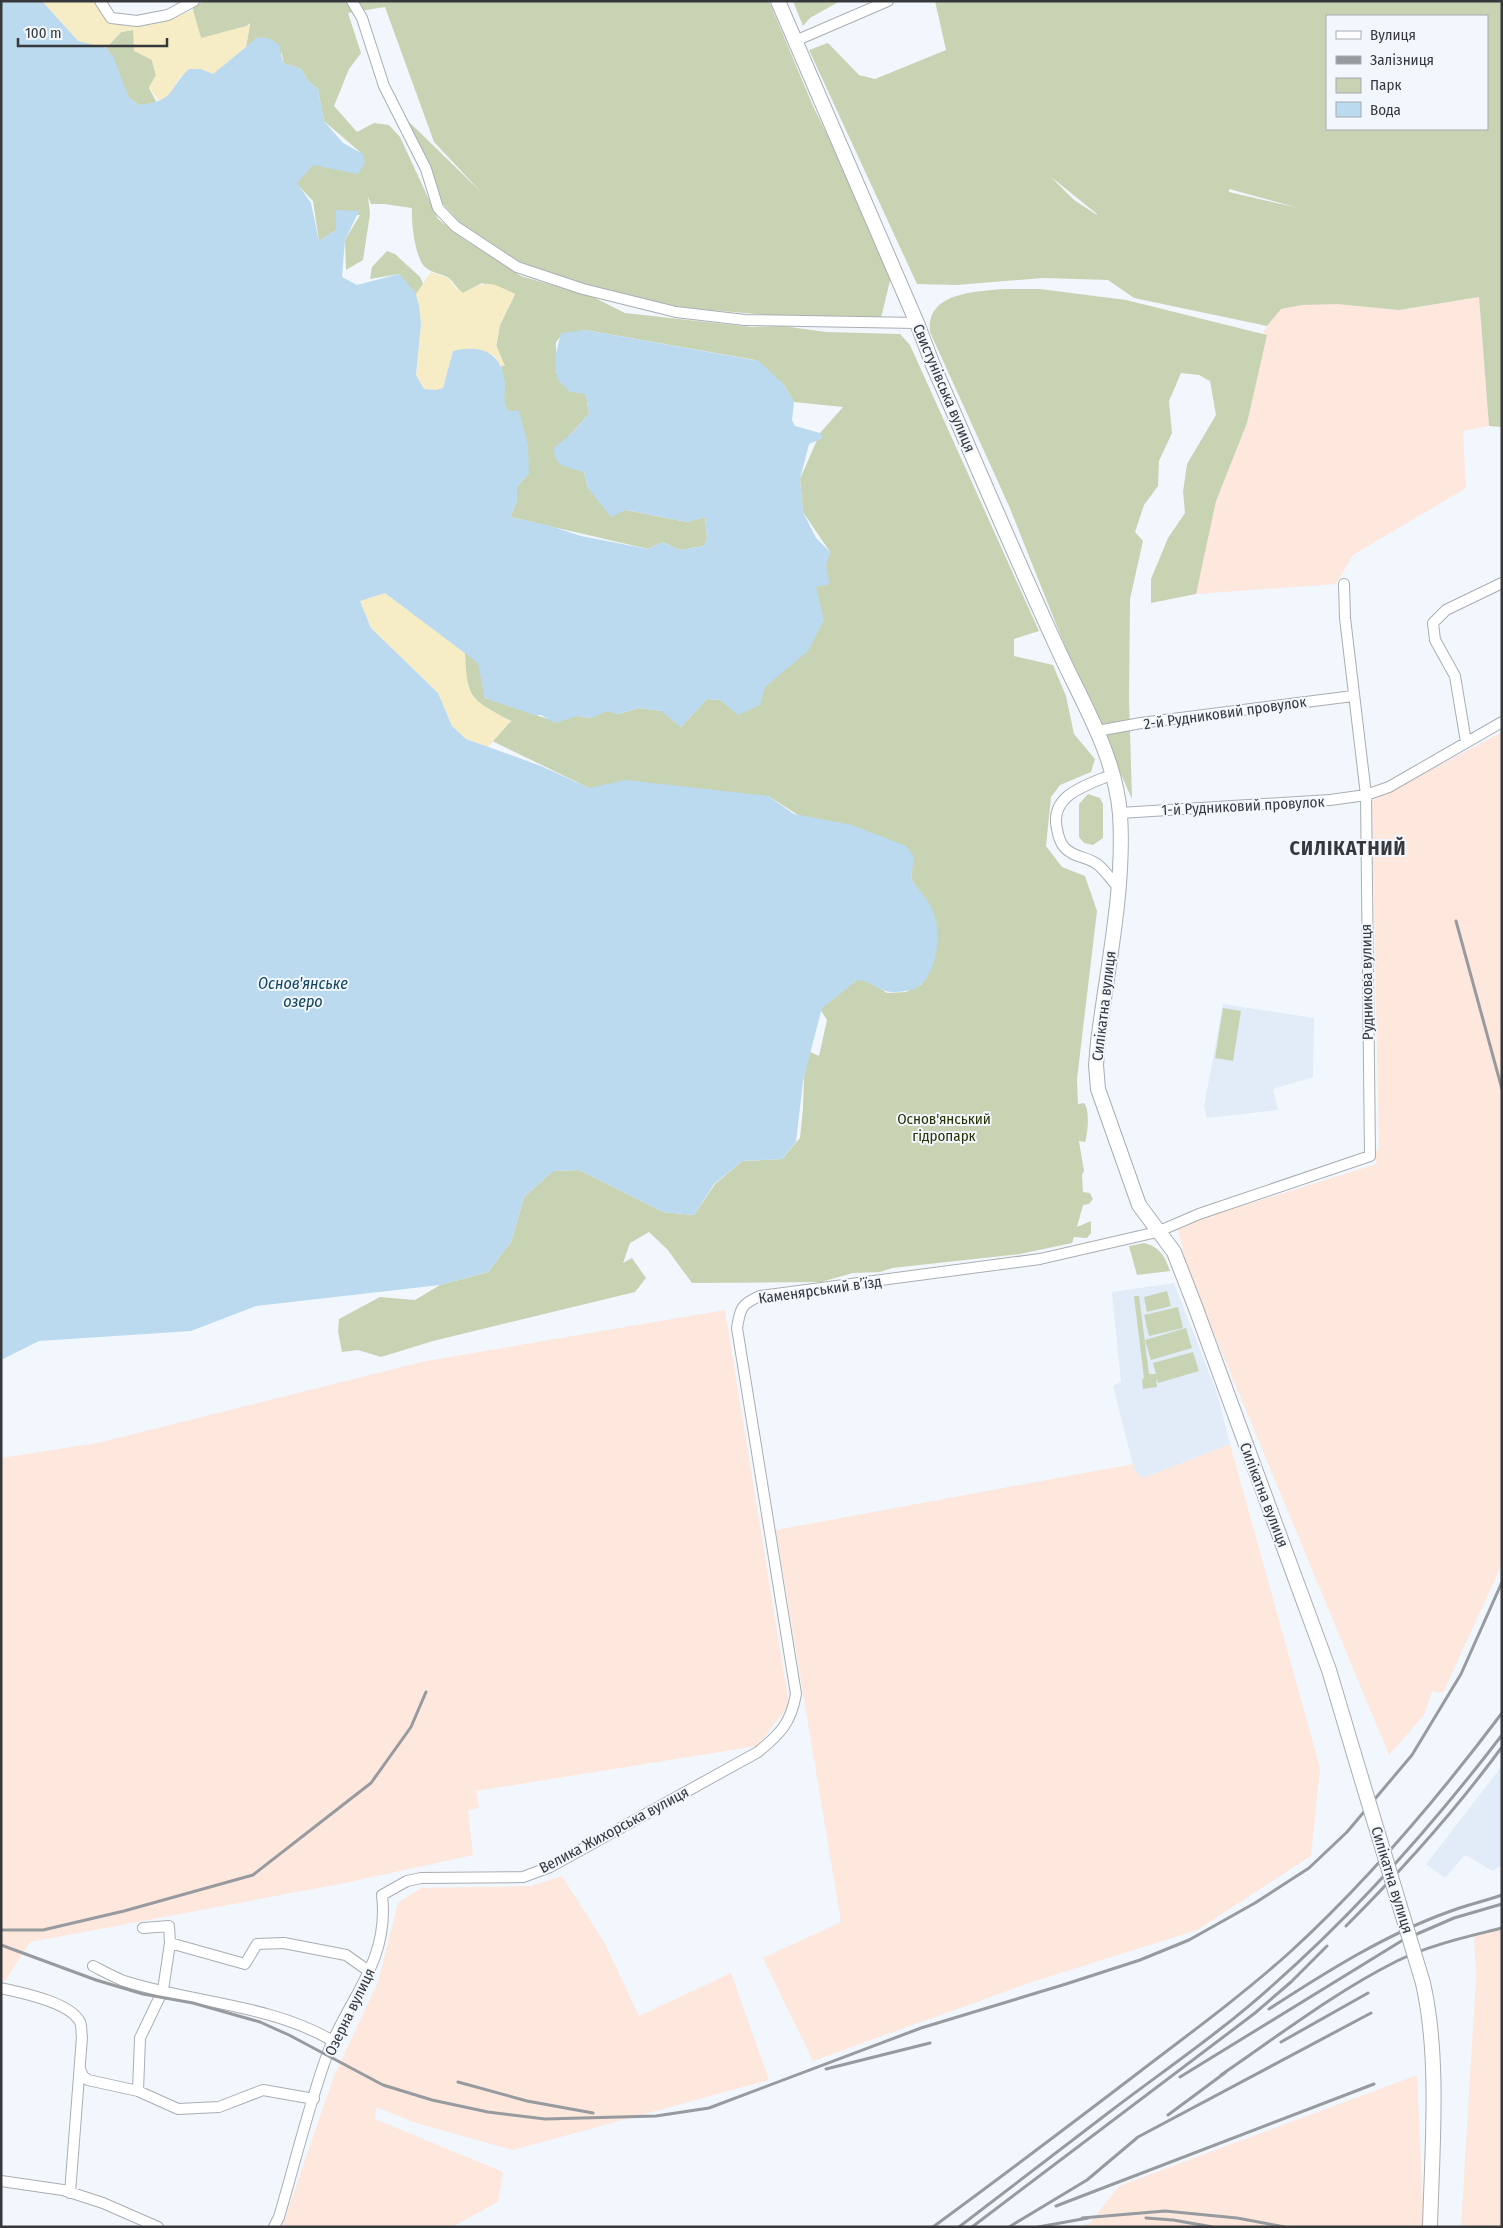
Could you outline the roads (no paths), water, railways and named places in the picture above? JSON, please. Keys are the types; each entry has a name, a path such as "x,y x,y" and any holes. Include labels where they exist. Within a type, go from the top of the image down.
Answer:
{"main road":[{"name":"Свистунівська вулиця","path":"778,1 917,323 940,383 1113,774"},
{"name":"Силікатна вулиця","path":"1113,774 1120,813 1118,887 1098,1042 1096,1065 1098,1089 1140,1205 1157,1232 1174,1252 1329,1670 1423,1983 1430,2018 1432,2058 1430,2227"}],"street":[{"path":"100,1 111,18 137,22 168,15 194,1"},
{"path":"352,1 362,18 384,86 426,169 438,208 455,226 517,267 583,289 676,312 745,320 917,323"},
{"path":"795,41 888,1"},
{"path":"1466,742 1455,676 1435,640 1433,623 1446,610 1502,582"},
{"name":"Рудникова вулиця","path":"1157,1232 1199,1214 1370,1156 1366,795 1353,696 1345,618 1344,584"},
{"name":"2-й Рудниковий провулок","path":"1096,732 1141,723 1353,696"},
{"name":"1-й Рудниковий провулок","path":"1120,813 1321,801 1366,795 1389,788 1502,722"},
{"path":"1113,774 1063,797 1055,822 1064,847 1072,853 1097,864 1118,887"},
{"name":"Каменярський в’їзд","path":"793,1712 796,1694 737,1328 740,1312 747,1302 760,1296 1040,1259 1157,1232"},
{"name":"Велика Жихорська вулиця","path":"382,1895 407,1882 420,1878 523,1877 550,1866 758,1752 780,1733 793,1712"},
{"name":"Озерна вулиця","path":"274,2227 279,2217 333,2041 374,1964 384,1915 382,1895"},
{"path":"138,2091 140,2038 163,1990 170,1943 168,1926 143,1928"},
{"path":"170,1943 246,1964 257,1944 284,1943 346,1955 370,1972"},
{"path":"93,1966 123,1980 302,2025 333,2041"},
{"path":"1,1988 49,2001 71,2012 80,2022 82,2037 70,2193"},
{"path":"80,2069 83,2076 88,2080 138,2091 178,2109 219,2107 263,2090 314,2099"},
{"path":"1,2181 70,2193 103,2203 158,2227"}],"water":[{"name":"Основ'янське озеро","path":"1,1 42,1 78,41 106,48 113,56 129,98 139,105 159,101 165,97 189,69 201,69 213,74 258,37 271,39 279,45 283,63 301,69 308,81 318,89 324,121 343,143 363,154 365,163 358,174 313,165 297,183 311,203 319,241 336,230 336,210 359,211 345,240 342,277 357,285 399,274 415,292 419,305 421,324 416,375 424,389 436,390 443,388 453,351 463,349 481,350 489,353 500,365 505,385 504,400 506,406 508,411 519,411 528,445 529,473 517,487 517,501 510,517 550,526 581,536 648,549 662,542 680,550 704,546 707,537 705,517 687,522 626,510 611,517 588,488 584,472 563,466 556,459 554,448 571,434 589,414 586,394 570,392 557,379 555,357 561,333 585,330 759,361 784,385 794,402 792,420 795,426 820,433 823,438 809,444 800,479 803,512 816,538 830,552 826,566 830,584 816,587 824,620 808,651 765,687 760,705 738,715 720,700 707,699 681,727 661,711 639,708 618,714 607,711 591,718 578,716 555,723 541,715 534,715 485,698 478,663 385,593 360,601 371,628 438,693 452,726 466,739 541,766 589,788 625,780 768,796 794,814 852,825 906,846 914,857 911,879 931,907 937,930 935,957 931,970 925,980 916,988 888,992 857,980 822,1008 803,1081 796,1142 782,1159 742,1161 714,1184 694,1215 663,1212 579,1170 553,1171 524,1197 511,1242 488,1272 440,1285 256,1306 191,1331 39,1341 1,1360"}],"railway":[{"path":"1456,921 1502,1089"},
{"path":"1,1945 96,1980 143,1994 193,2003 260,2022 289,2035 383,2085 432,2100 488,2112 545,2119 656,2116 709,2108 921,2028 1140,1960 1189,1940 1255,1903 1309,1868 1347,1832 1412,1755 1461,1674 1502,1582"},
{"path":"1,1930 43,1930 124,1911 253,1875 371,1783 411,1727 426,1692"},
{"path":"933,2227 1196,2029 1289,1953 1347,1897 1401,1838 1502,1713"},
{"path":"959,2227 1214,2034 1273,1985 1335,1927 1394,1866 1476,1769 1502,1735"},
{"path":"1346,1926 1427,1840 1502,1747"},
{"path":"1269,2009 1334,1968 1380,1942 1427,1920 1502,1895"},
{"path":"1180,2077 1403,1940 1454,1918 1502,1904"},
{"path":"1221,2075 1329,2000 1374,1973 1409,1955 1462,1938 1502,1928"},
{"path":"972,2227 1255,2013 1291,1982 1327,1946"},
{"path":"1281,2042 1368,1993"},
{"path":"1009,2227 1087,2180 1138,2137 1371,2013"},
{"path":"826,2069 930,2043"},
{"path":"1168,2115 1226,2072"},
{"path":"458,2082 527,2101 593,2113"},
{"path":"1056,2206 1374,2084"},
{"path":"1082,2218 1165,2211 1237,2218 1285,2227"},
{"path":"1038,2227 1088,2218"},
{"path":"1146,2218 1173,2220 1213,2227"}],"district":[{"name":"СИЛІКАТНИЙ","path":"1348,848"}],"park label":[{"name":"Основ'янський гідропарк","path":"944,1128"}]}
